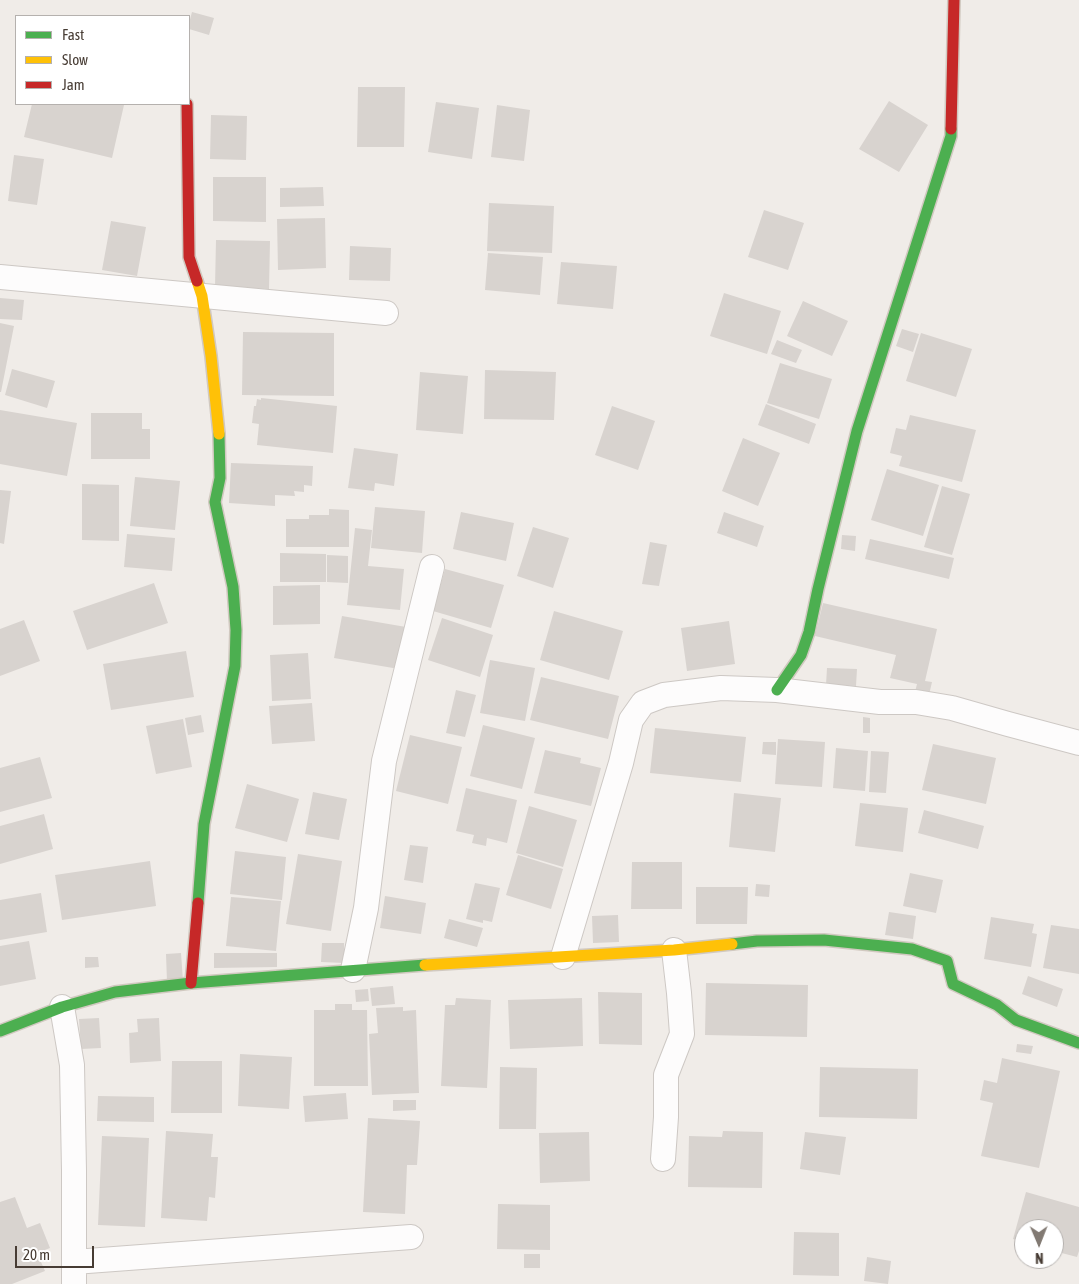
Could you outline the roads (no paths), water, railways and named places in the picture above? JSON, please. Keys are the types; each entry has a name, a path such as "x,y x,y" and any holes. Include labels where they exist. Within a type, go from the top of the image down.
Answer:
{"street":[{"path":"777,690 801,656 857,431 951,136 954,0"},
{"path":"187,105 189,257 202,296 211,356 219,437 220,478 215,502 233,587 236,630 235,666 204,824 190,983"},
{"path":"0,277 386,313"},
{"path":"353,970 366,908 384,761 432,567"},
{"path":"562,957 621,764 631,720 643,703 664,695 721,688 777,690 880,702 916,702 943,706 1079,743"},
{"path":"0,1031 62,1008 115,992 190,983 353,970 674,950 757,941 824,940 912,949 947,961 953,984 997,1005 1016,1020 1079,1043"},
{"path":"663,1159 666,1075 682,1034 674,950"},
{"path":"62,1008 72,1064 74,1273 411,1237"}]}
